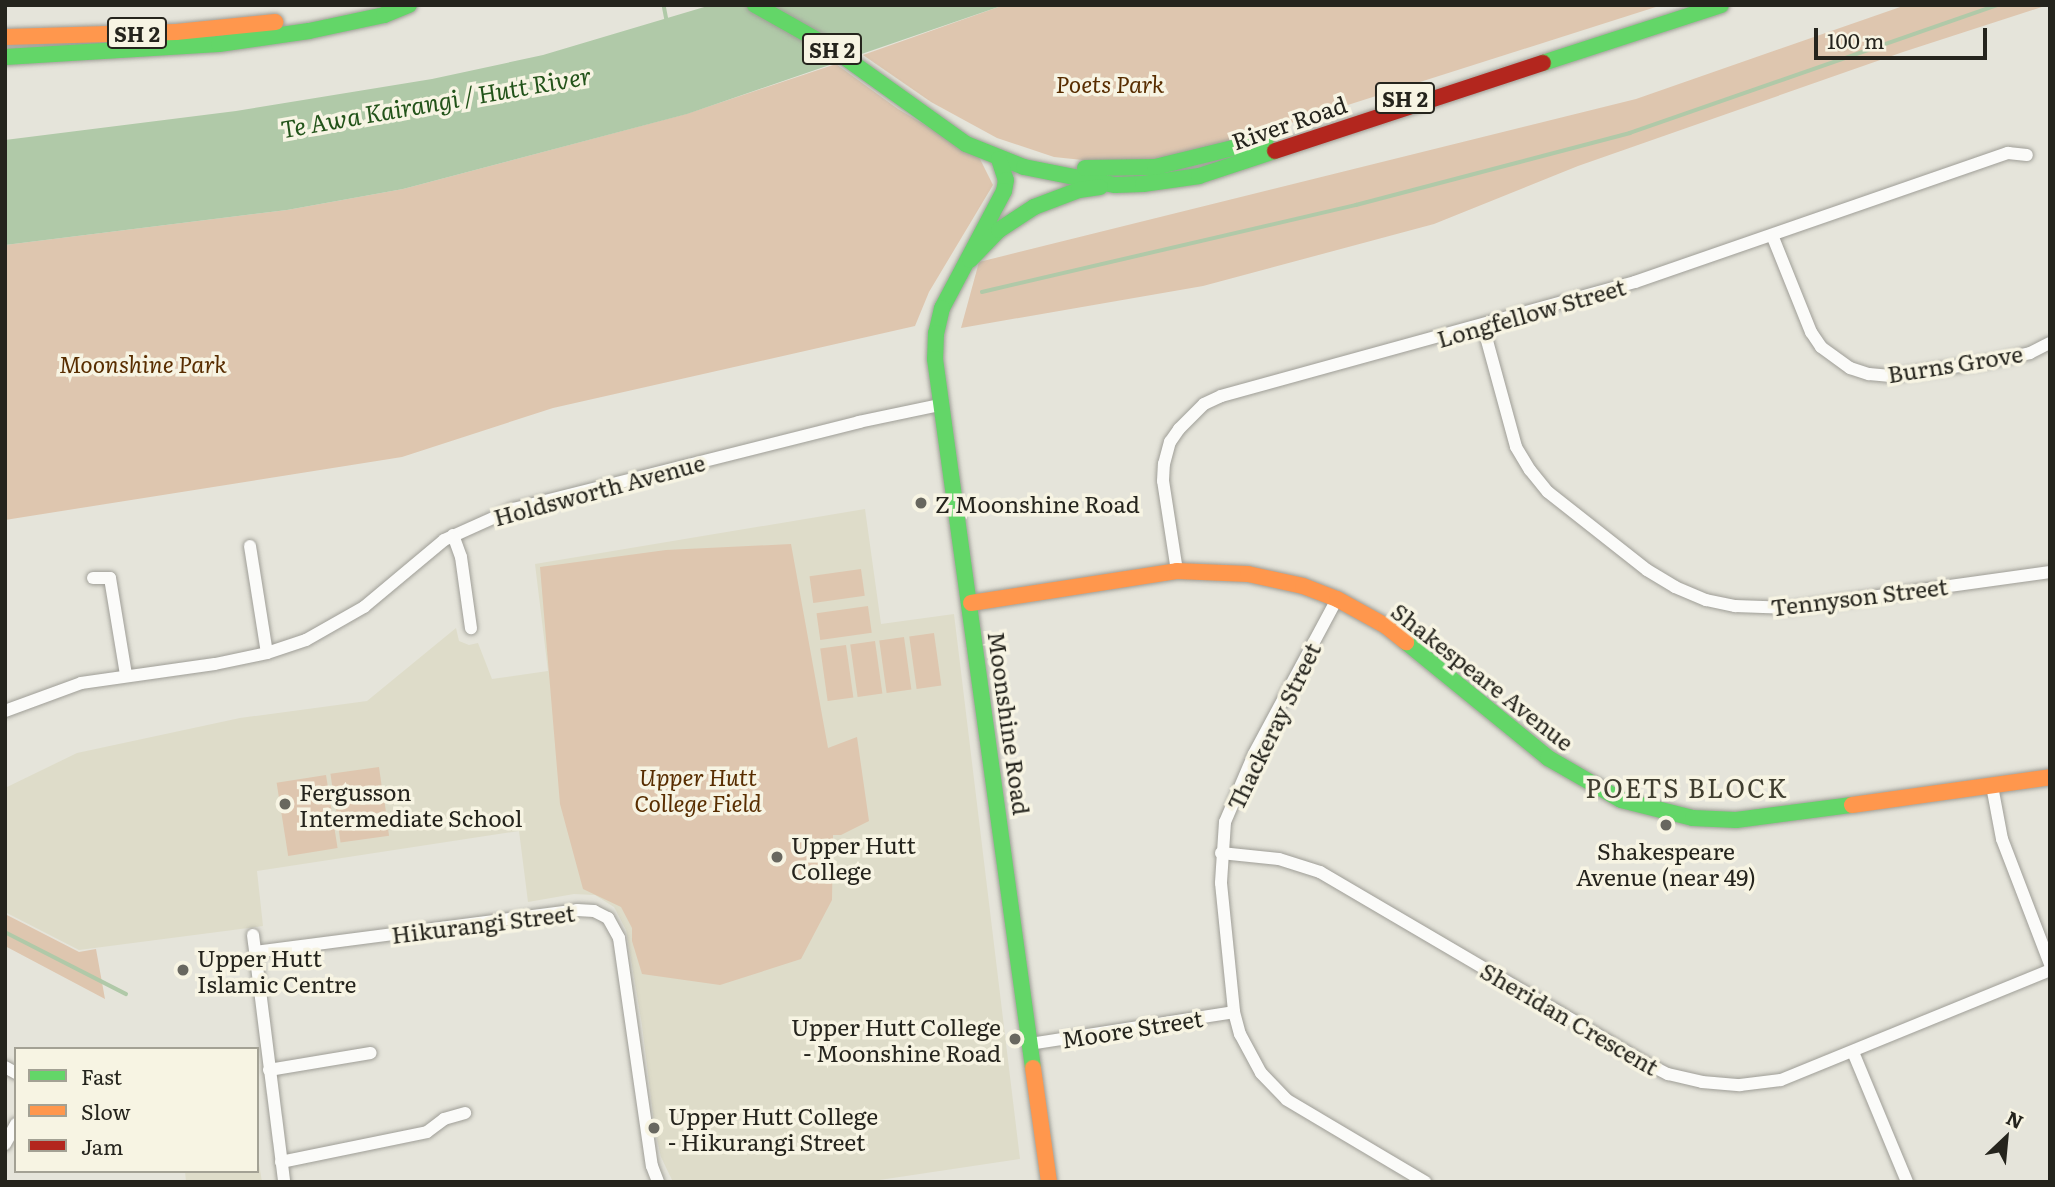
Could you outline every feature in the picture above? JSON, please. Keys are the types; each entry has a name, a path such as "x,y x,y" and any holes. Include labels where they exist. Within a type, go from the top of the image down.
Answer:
{"main road":[{"name":"SH 2","path":"5,37 176,32 409,5"},
{"name":"SH 2","path":"5,57 219,44 309,31 384,15 409,5"},
{"name":"River Road","path":"755,5 813,36 911,103 955,138 999,159 1058,176 1115,185 1171,181 1229,167 1720,5"},
{"name":"River Road","path":"911,103 991,143 1048,161 1113,170 1155,167 1243,147 1692,5"},
{"path":"5,50 62,54"},
{"name":"Moonshine Road","path":"999,159 1006,180 1003,191 957,275 942,308 936,333 940,405 953,469 1049,1182"},
{"name":"Moonshine Road","path":"957,275 999,230 1034,207 1079,190 1115,185"},
{"name":"Shakespeare Avenue","path":"971,603 1177,571 1220,571 1269,578 1337,599 1387,626 1548,758 1598,788 1646,807 1693,818 1736,820 2050,777"}],"street":[{"name":"Longfellow Street","path":"1177,571 1163,481 1164,464 1170,442 1204,404 1221,396 1635,282 2008,153 2027,155"},
{"name":"Burns Grove","path":"1772,235 1811,332 1821,347 1850,368 1869,374 1891,376 1987,362 2030,353 2050,343"},
{"name":"Tennyson Street","path":"1483,326 1516,447 1530,470 1548,492 1647,570 1675,587 1706,600 1735,606 1791,608 2050,572"},
{"name":"Holdsworth Avenue","path":"5,711 61,688 126,675 215,664 267,653 321,633 351,617 419,558 453,535 513,509 859,422 940,405"},
{"path":"453,535 461,557 471,628"},
{"path":"250,546 267,653"},
{"path":"93,578 110,578 126,675"},
{"name":"Thackeray Street","path":"1337,599 1254,754 1226,822 1221,853 1234,1012 1240,1034 1261,1073 1287,1100 1425,1182"},
{"path":"1992,786 2002,839 2050,964"},
{"name":"Sheridan Crescent","path":"1221,853 1279,859 1320,872 1668,1074 1702,1082 1740,1085 1781,1080 2050,971"},
{"name":"Hikurangi Street","path":"255,952 577,910 594,911 608,918 619,937 652,1166 658,1182"},
{"path":"253,934 284,1182"},
{"name":"Moore Street","path":"1030,1044 1234,1012"},
{"path":"1853,1052 1907,1182"},
{"path":"269,1070 371,1053"},
{"path":"259,1088 271,1086"},
{"path":"281,1162 427,1132 444,1118 464,1113"},
{"path":"5,1144 14,1128"}],"shaded area":[{"name":"Upper Hutt College","path":"865,509 881,624 954,614 1020,1159 866,1182 673,1182 661,1157 655,1131 642,1025 626,930 614,907 595,895 574,894 528,902 519,831 257,871 263,926 79,950 5,912 5,788 77,753 240,718 367,701 456,628 459,641 469,645 478,643 492,679 548,671 535,564"},
{"path":"259,1163 262,1182 186,1182 185,1173 259,1173"}],"green space":[{"name":"Poets Park","path":"1004,5 1662,5 1235,141 1161,159 1111,163 1054,157 997,138 931,102 863,55"},
{"path":"1906,5 2048,5 1903,52 1578,166 1434,224 1203,286 961,328 979,262 1636,99"},
{"name":"Moonshine Park","path":"836,64 898,109 979,157 993,185 929,292 915,326 553,408 402,457 5,520 5,245 287,210 403,189 686,114"},
{"name":"Upper Hutt College Field","path":"791,544 828,748 857,737 869,821 841,835 833,835 832,900 801,959 720,985 642,974 632,941 632,928 621,907 583,889 560,804 540,567 666,550"},
{"path":"861,569 865,596 813,603 810,576"},
{"path":"868,606 872,633 820,640 817,613"},
{"path":"934,633 941,685 917,689 909,636"},
{"path":"904,637 911,689 887,693 879,640"},
{"path":"875,641 882,693 858,697 850,644"},
{"path":"846,645 853,697 828,701 820,649"},
{"path":"379,767 382,789 334,796 330,774"},
{"path":"326,775 338,848 288,856 277,783"},
{"path":"383,791 386,812 337,819 334,798"},
{"path":"386,814 389,836 341,843 337,821"},
{"path":"5,914 79,952 96,949 105,999 5,946"}],"water":[{"name":"Te Awa Kairangi / Hutt River","path":"711,5 1004,5 687,114 403,189 287,210 5,245 5,140 236,111 432,79 543,55"}],"waterway":[{"path":"664,5 667,20"},
{"path":"982,292 1356,205 1630,133 1997,5"},
{"path":"5,932 126,994"}],"traffic: fast":[{"path":"5,57 219,44 309,31 384,15 409,5"},
{"path":"755,5 833,49 966,144 1024,167 1115,185 1143,184 1199,176 1275,151"},
{"path":"1543,63 1721,5"},
{"path":"1085,168 1155,167 1266,140"},
{"path":"999,159 1006,180 1004,191 942,308 936,333 935,359 1033,1068"},
{"path":"970,260 999,230 1034,207 1079,190 1100,187"},
{"path":"1406,642 1548,758 1621,800 1693,818 1736,820 1852,805"}],"traffic: slow":[{"path":"5,37 176,32 276,22"},
{"path":"971,603 1177,571 1248,574 1303,586 1337,599 1386,626 1406,642"},
{"path":"1852,805 2050,777"},
{"path":"1033,1068 1049,1182"}],"traffic: jam":[{"path":"1275,151 1543,63"}],"place":[{"name":"Z Moonshine Road","path":"921,503"},
{"name":"Fergusson Intermediate School","path":"285,804"},
{"name":"Shakespeare Avenue (near 49)","path":"1666,825"},
{"name":"Upper Hutt College","path":"777,857"},
{"name":"Upper Hutt Islamic Centre","path":"183,970"},
{"name":"Upper Hutt College - Moonshine Road","path":"1015,1039"},
{"name":"Upper Hutt College - Hikurangi Street","path":"654,1128"}],"district":[{"name":"POETS BLOCK","path":"1687,787"}]}
